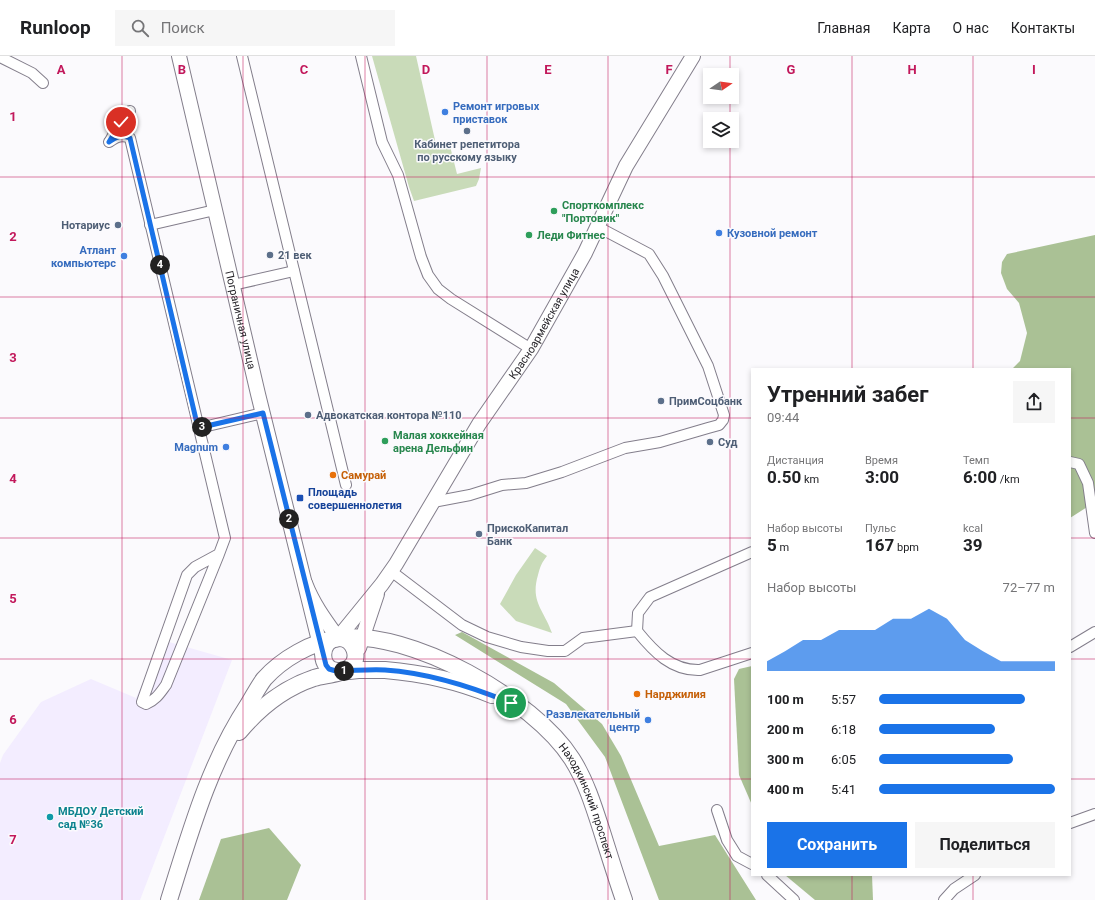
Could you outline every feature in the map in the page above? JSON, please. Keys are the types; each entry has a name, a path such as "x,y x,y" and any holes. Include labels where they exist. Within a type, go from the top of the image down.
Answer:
{"main road":[{"name":"Пограничная улица","path":"179,56 263,413 321,650"},
{"name":"Красноармейская улица","path":"338,638 391,571 479,424 531,349 585,253 626,166 693,56"},
{"name":"Пограничная улица","path":"305,583 310,597 338,638"},
{"name":"Красноармейская улица","path":"356,656 376,596 382,584"},
{"path":"214,769 227,747 247,722 285,690 304,681 349,669 354,663 356,656 355,649 351,643 345,639 338,638"},
{"path":"169,900 199,806 228,738 264,680 288,659 303,649 321,650 329,642 338,638 363,638 401,646 441,660 487,684 531,714"},
{"path":"321,650 326,665 329,669 336,671 384,670 415,673 488,693 531,714"},
{"name":"Находкинский проспект","path":"531,714 552,732 572,758 585,783 624,900"}],"street":[{"path":"242,56 346,485"},
{"path":"361,56 382,142 398,175 421,257 428,275 438,290 531,349"},
{"path":"0,57 32,73 43,83"},
{"path":"130,112 121,122 109,142 120,136 130,138 225,538 166,685 159,695 146,704 142,702 187,575 195,567 218,554"},
{"path":"150,225 215,210"},
{"path":"433,502 470,495 502,485 526,483 562,472 624,448 660,442 714,426 723,420 724,415 708,366 663,276 649,254 598,227"},
{"path":"233,285 294,271"},
{"path":"198,428 263,413"},
{"path":"1071,462 1079,464 1088,483 1095,533"},
{"path":"751,552 650,597 638,613 637,631 652,649 677,667 692,670 700,670 751,653"},
{"path":"391,571 462,625 487,637 521,647 548,651 565,651 583,638 637,631"},
{"path":"1071,646 1095,632"},
{"path":"717,810 727,840 737,856 751,863"},
{"path":"1071,823 1095,814"},
{"path":"767,876 794,900"},
{"path":"944,900 954,890 974,876"}],"shaded area":[{"path":"162,640 232,660 140,900 0,900 0,763 3,755 41,702 91,679 136,698"}],"green space":[{"path":"372,56 416,56 437,149 450,146 457,174 481,168 476,186 414,201"},
{"path":"1095,235 1095,502 1071,517 1071,368 1013,368 1020,361 1027,333 1019,303 1007,289 1001,273 1002,262 1007,254"},
{"path":"535,548 547,556 542,563 536,584 536,592 539,606 552,633 516,621 500,604 516,575"},
{"path":"462,632 554,683 602,724 621,756 659,846 715,835 756,900 659,900 605,757 566,704 455,635"},
{"path":"751,666 751,803 739,775 734,679 739,669"},
{"path":"269,828 301,865 287,900 199,900 221,839"},
{"path":"786,876 872,876 873,900 815,900"}],"place":[{"name":"Ремонт игровых приставок","path":"445,112"},
{"name":"Кабинет репетитора по русскому языку","path":"467,131"},
{"name":"Спорткомплекс \"Портовик\"","path":"554,211"},
{"name":"Нотариус","path":"118,225"},
{"name":"Кузовной ремонт","path":"719,233"},
{"name":"Леди Фитнес","path":"529,235"},
{"name":"21 век","path":"270,255"},
{"name":"Атлант компьютерс","path":"124,256"},
{"name":"ПримСоцбанк","path":"661,401"},
{"name":"Адвокатская контора №110","path":"308,415"},
{"name":"Малая хоккейная арена Дельфин","path":"385,441"},
{"name":"Суд","path":"710,442"},
{"name":"Magnum","path":"226,447"},
{"name":"Самурай","path":"333,475"},
{"name":"Площадь совершеннолетия","path":"300,498"},
{"name":"ПрискоКапитал Банк","path":"479,534"},
{"name":"Нарджилия","path":"637,694"},
{"name":"Развлекательный центр","path":"648,720"},
{"name":"МБДОУ Детский сад №36","path":"50,817"}],"route":[{"path":"121,122 109,142 120,136 130,138 198,428 263,413 319,643 326,665 329,669 336,671 384,670 415,673 465,685 511,703"}]}
